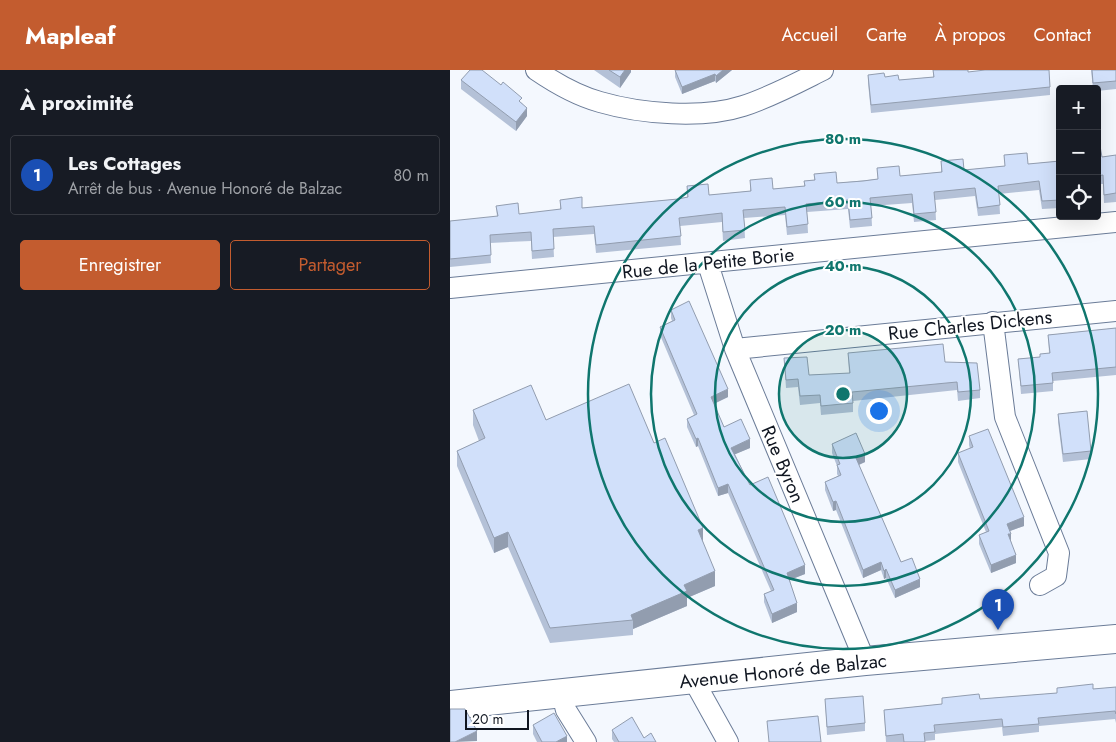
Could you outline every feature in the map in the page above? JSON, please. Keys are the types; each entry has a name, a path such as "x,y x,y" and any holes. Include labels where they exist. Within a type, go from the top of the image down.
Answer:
{"main road":[{"name":"Avenue Honoré de Balzac","path":"450,705 562,695 865,661 1116,639"}],"street":[{"path":"536,70 560,85 600,102 651,111 685,112 714,112 743,106 823,70"},
{"name":"Rue de la Petite Borie","path":"450,288 708,264 1116,222"},
{"name":"Rue Byron","path":"708,264 735,349 865,661"},
{"name":"Rue Charles Dickens","path":"735,349 1116,311"},
{"path":"993,322 1005,417 1059,553 1056,576 1040,585"},
{"path":"694,681 728,742"},
{"path":"562,695 566,710 586,742"}],"building":[{"path":"470,70 482,70 501,85 503,82 522,98 519,101 527,108 516,122 461,80"},
{"path":"609,70 625,70 620,77"},
{"path":"675,70 723,70 716,76 715,74 682,87"},
{"path":"933,70 968,70 968,72 985,70 1049,70 1050,87 871,105 868,75 884,73 885,77 898,75 899,80 934,77"},
{"path":"1092,70 1116,70 1116,81 1093,83"},
{"path":"1101,152 1102,157 1116,155 1116,193 1104,195 1103,175 1101,175"},
{"path":"1027,153 1028,164 1056,161 1056,200 1042,201 1039,181 998,186 1000,205 978,208 975,188 934,192 936,212 914,214 912,194 870,198 872,218 850,220 848,200 806,204 808,224 787,227 785,207 743,210 745,230 723,232 722,213 679,218 681,236 596,245 594,226 553,229 554,249 532,251 531,232 490,235 491,255 450,259 450,221 498,216 496,206 518,203 519,214 561,209 560,200 582,197 582,208 678,199 688,197 687,186 708,184 709,195 751,191 750,180 772,178 773,189 805,186 804,181 815,180 814,174 836,172 837,183 863,181 878,179 877,168 899,166 900,176 942,172 941,161 963,159 964,170 1005,166 1004,155"},
{"path":"689,301 728,389 711,397 724,427 741,419 750,439 731,448 750,485 768,477 805,565 787,573 797,603 772,614 764,594 774,590 728,484 718,488 698,438 696,439 687,419 697,414 660,327 675,320 671,310"},
{"path":"1116,328 1116,367 1052,373 1053,383 1021,386 1018,359 1040,357 1040,354 1050,353 1048,335"},
{"path":"943,344 945,362 977,363 980,390 958,392 957,382 852,392 853,403 821,406 820,395 800,396 798,379 786,380 784,358 807,357 809,375 850,373 848,353"},
{"path":"629,384 654,443 665,438 703,528 698,530 715,571 684,585 687,591 631,615 633,620 550,628 508,532 494,538 457,451 485,438 473,410 531,385 546,420"},
{"path":"1087,411 1091,451 1063,454 1058,414"},
{"path":"988,429 1024,517 1007,524 1011,534 1008,534 1016,555 991,565 979,535 989,531 958,453 973,447 969,436"},
{"path":"856,433 865,454 856,458 901,562 912,558 920,579 895,590 881,562 863,570 836,501 833,502 825,482 841,475 837,465 840,464 832,444"},
{"path":"1093,684 1093,689 1116,687 1116,714 1115,711 1038,718 1039,724 1003,727 1002,719 934,725 935,732 924,733 925,742 904,742 903,734 886,736 884,710 942,704 942,698 979,694 980,699 1057,693 1057,688"},
{"path":"863,696 865,723 827,727 825,699"},
{"path":"450,709 465,709 477,731 455,742 450,742"},
{"path":"554,713 567,736 556,742 542,742 533,725"},
{"path":"818,716 821,742 769,742 767,721"},
{"path":"632,717 644,738 651,733 656,742 619,742 612,730"}],"place":[{"name":"Les Cottages","path":"998,630"}]}
